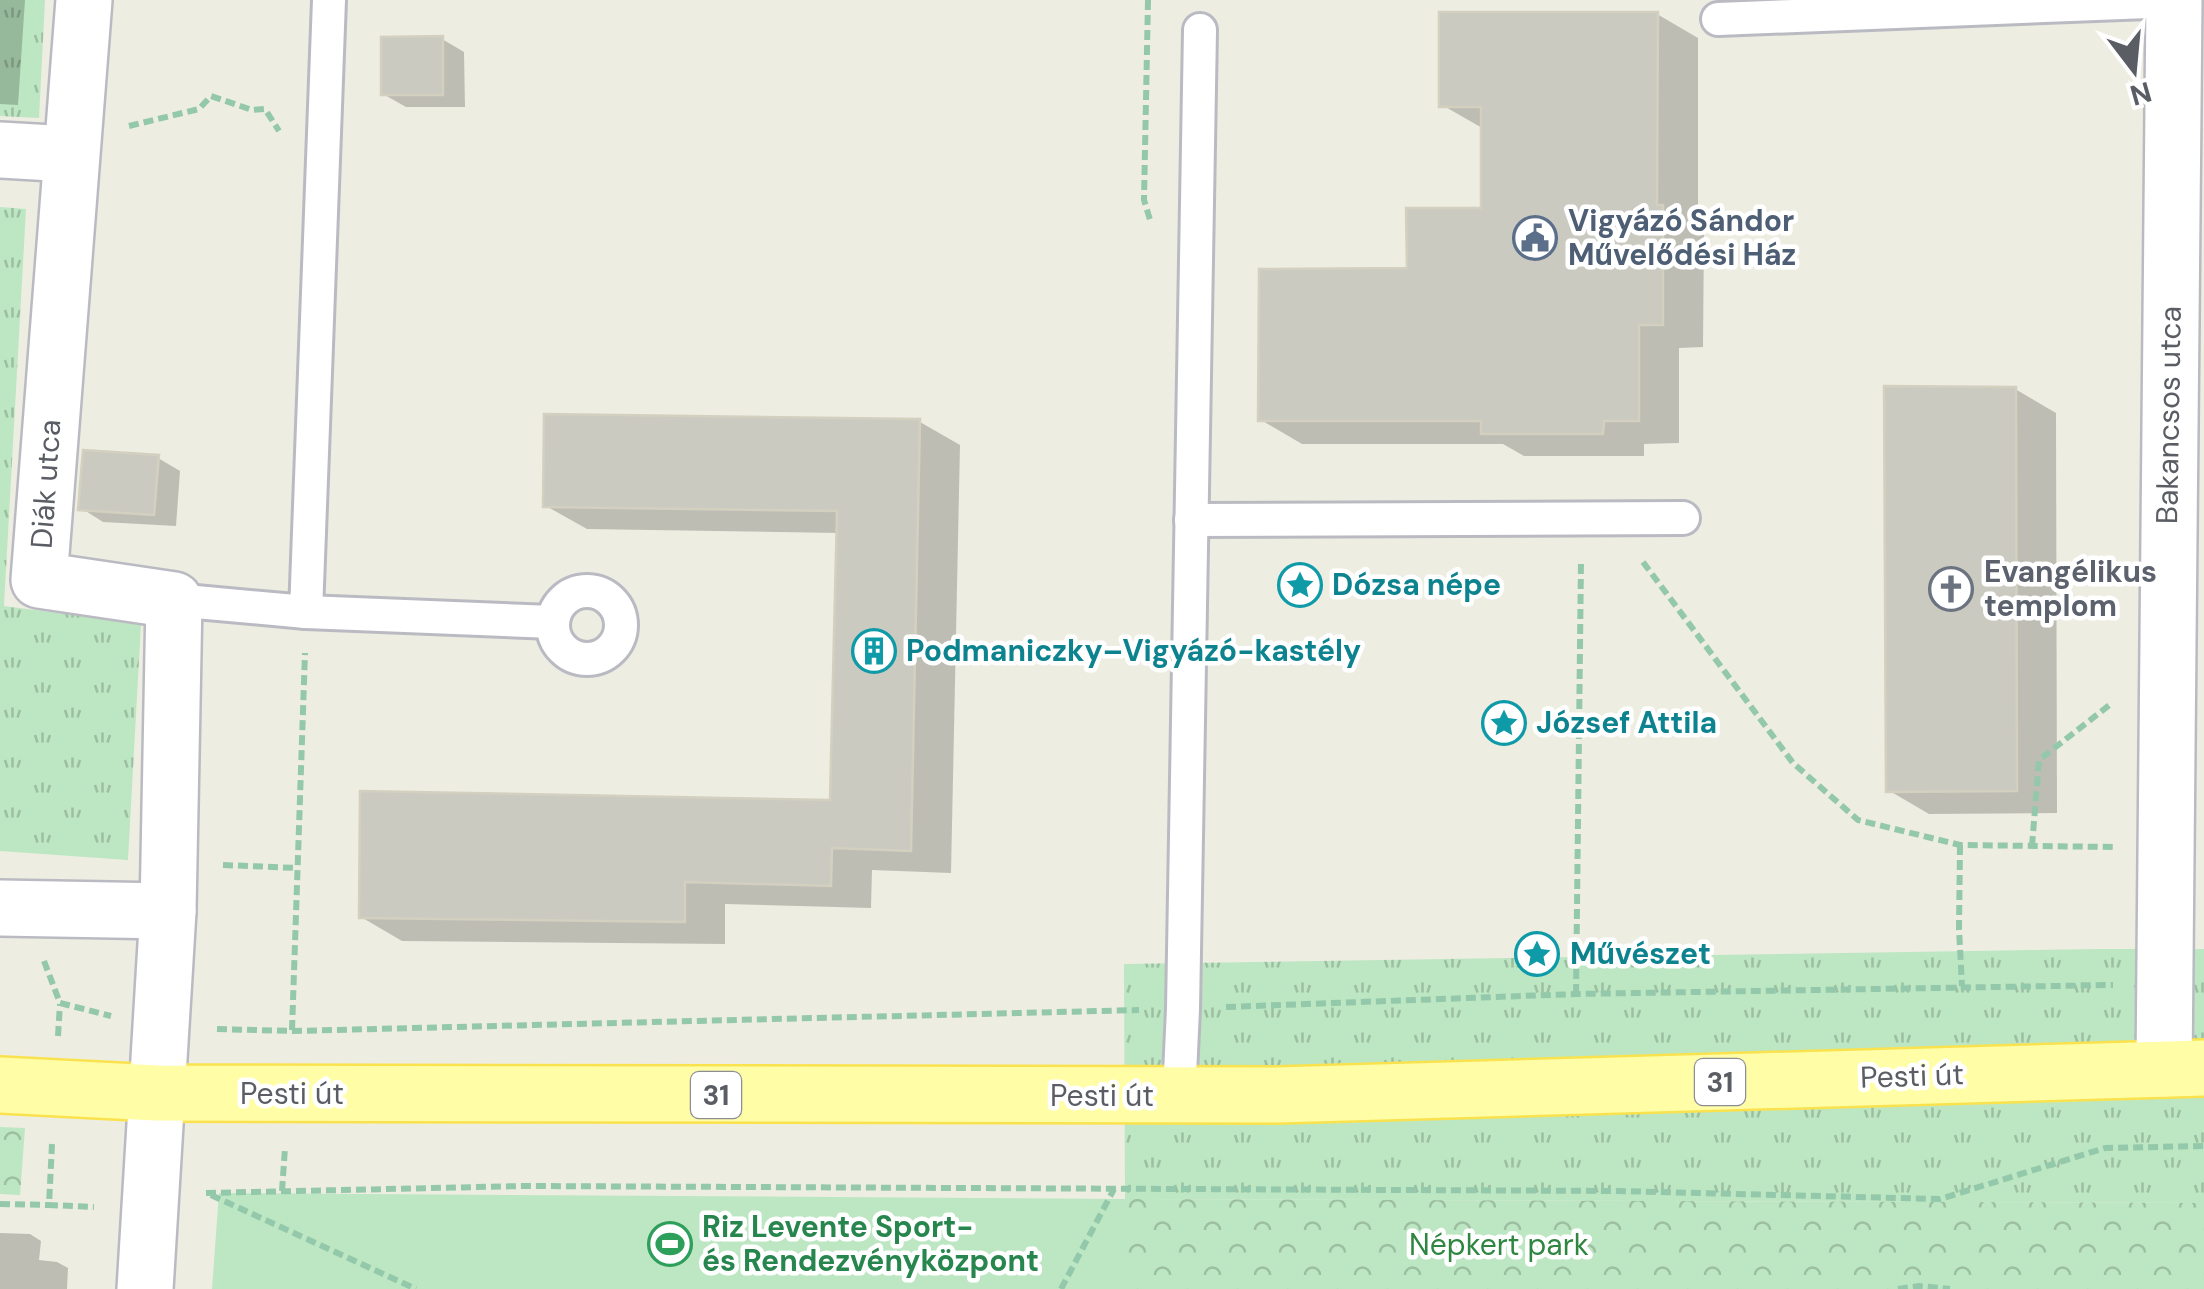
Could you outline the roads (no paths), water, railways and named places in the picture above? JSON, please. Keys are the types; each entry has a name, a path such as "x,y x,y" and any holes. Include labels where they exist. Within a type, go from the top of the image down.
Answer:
{"main road":[{"name":"Pesti út","path":"0,1085 156,1093 1179,1096 2184,1069"}],"street":[{"name":"Diák utca","path":"84,0 38,580 174,600"},
{"name":"Bakancsos utca","path":"2174,0 2186,418 2167,661 2166,847 2184,1069"},
{"path":"0,150 72,139"},
{"path":"145,1289 168,887 174,600"},
{"path":"13,908 168,887"}],"lane":[{"path":"306,612 329,0"},
{"path":"1718,19 2174,0"},
{"path":"1179,1096 1200,30"},
{"path":"1191,520 1684,518"},
{"path":"174,600 306,612 552,622"}],"place":[{"name":"Vigyázó Sándor Művelődési Ház","path":"1535,238"},
{"name":"Dózsa népe","path":"1300,585"},
{"name":"Evangélikus templom","path":"1951,589"},
{"name":"Podmaniczky–Vigyázó-kastély","path":"874,651"},
{"name":"József Attila","path":"1504,723"},
{"name":"Művészet","path":"1537,954"},
{"name":"Riz Levente Sport- és Rendezvényközpont","path":"670,1244"}],"park label":[{"name":"Népkert park","path":"1499,1245"}]}
